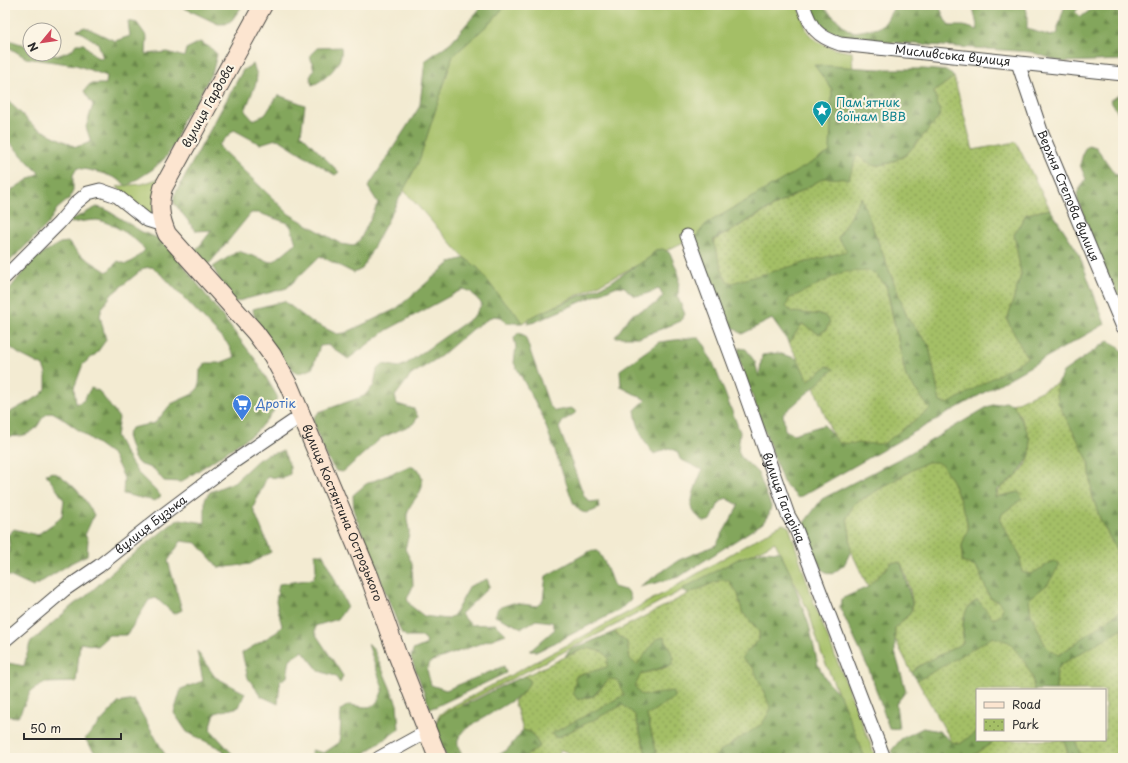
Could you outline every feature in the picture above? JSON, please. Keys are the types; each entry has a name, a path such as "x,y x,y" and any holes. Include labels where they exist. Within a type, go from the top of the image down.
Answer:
{"street":[{"name":"вулиця Гардова","path":"161,217 160,198 163,188 263,5"},
{"name":"Мисливська вулиця","path":"803,5 809,21 820,35 840,44 1123,74"},
{"name":"Верхня Степова вулиця","path":"1018,63 1042,134 1123,327"},
{"path":"5,277 59,223 76,203 88,193 100,190 117,196 147,220 161,217"},
{"name":"вулиця Костянтина Острозького","path":"161,217 167,234 255,332 272,355 289,386 370,578 397,654 438,758"},
{"name":"вулиця Гагаріна","path":"687,236 788,514 796,529 884,758"},
{"name":"вулиця Бузька","path":"5,640 64,590 99,566 170,510 232,464 301,416"},
{"path":"380,758 428,731"}],"green space":[{"path":"178,5 243,5 232,20 226,24 218,24"},
{"path":"483,5 506,5 492,21 453,56 419,161 362,269 354,273 320,256 287,288 231,303 213,267 238,251 270,262 274,261 296,243 291,227 288,223 259,213 251,213 210,263 202,266 194,253 212,230 196,231 174,203 174,196 243,70 253,64 257,75 256,83 245,111 253,120 265,115 278,95 305,105 301,134 339,172 335,175 280,140 276,139 260,144 234,130 219,145 221,149 289,214 341,244 353,246 360,240 378,203 368,187 420,104 425,61 451,42"},
{"path":"491,5 798,5 808,32 813,38 829,47 852,52 857,155 522,323 400,186 448,55"},
{"path":"805,5 821,5 847,29 855,32 878,28 885,23 893,9 893,5 939,5 945,20 950,26 964,26 978,30 973,7 969,5 1025,5 1027,12 1027,29 1051,36 1058,33 1058,27 1065,5 1082,5 1075,12 1081,17 1097,5 1118,5 1123,9 1123,60 1062,62 1031,52 857,40 826,30 813,20"},
{"path":"128,21 137,23 147,37 146,54 168,52 184,57 186,49 200,42 211,48 217,54 213,70 197,101 182,120 175,144 166,157 153,169 127,186 110,176 77,168 73,175 73,191 69,199 57,209 48,224 5,266 5,202 13,189 39,173 5,138 5,98 35,127 76,147 91,142 86,127 93,105 84,91 90,84 106,84 107,76 76,65 55,62 62,62 62,54 72,50 76,44 84,44 96,57 103,58 98,43 77,30 85,27 115,41 130,36"},
{"path":"5,37 22,44 22,56 5,45"},
{"path":"341,47 340,59 337,65 323,79 312,85 310,77 314,70 310,55 317,48"},
{"path":"814,65 948,71 954,77 934,92 941,115 906,155 890,163 874,166 849,179 824,178 713,240 846,251 838,238 861,197 908,319 929,345 940,402 1026,358 1007,320 1021,274 1014,234 1026,214 1050,209 1078,252 1105,324 798,498 783,482 738,356 739,348 746,349 755,362 759,377 762,355 778,353 798,359 808,381 827,366 835,369 783,414 785,430 793,434 824,425 839,443 930,409 906,377 888,293 793,312 824,315 830,322 826,330 819,334 802,324 789,343 772,319 742,334 728,324 709,289 690,244 706,224 830,152 832,89"},
{"path":"954,77 973,150 1016,142 1050,209 1026,214 1014,234 1021,274 1007,320 1027,358 948,404 940,402 929,345 908,319 861,197 838,238 847,251 731,283 725,279 713,241 824,178 849,179 857,155 874,166 890,163 906,155 941,115 934,92"},
{"path":"1123,93 1123,117 1118,113 1110,100"},
{"path":"1088,145 1096,147 1115,174 1123,177 1123,303 1116,292 1104,266 1078,201 1077,193 1086,179 1080,165 1084,150"},
{"path":"158,179 152,216 117,187 142,184"},
{"path":"97,207 105,209 142,232 158,238 173,252 255,359 277,396 273,412 256,432 181,482 164,481 154,469 139,464 134,458 127,436 131,428 155,423 171,404 193,394 199,387 200,370 205,363 220,363 235,357 227,343 164,277 152,267 144,268 112,294 102,308 100,316 106,340 96,354 83,364 74,388 76,404 83,401 91,388 99,391 119,418 116,436 124,451 137,472 161,496 155,501 123,494 124,478 113,455 52,412 45,415 32,432 24,435 5,436 5,415 39,396 46,389 46,373 43,366 19,354 5,343 5,295 33,259 60,243 68,242 79,254 107,272 118,261 126,264 133,261 145,250 130,236 103,221 97,220 71,223 69,221"},
{"path":"663,249 670,253 679,275 678,298 685,314 681,321 641,337 615,337 631,315 657,303 663,296 659,289 644,295 636,296 629,292 625,287 617,286 535,322 527,324 531,317 609,283 650,257 655,250"},
{"path":"465,258 478,268 503,301 514,311 522,323 506,323 501,317 493,316 472,329 441,356 411,375 395,396 397,404 414,409 418,417 413,424 381,438 343,472 336,471 325,453 313,419 319,412 364,396 374,385 377,369 383,364 399,367 406,364 473,317 482,304 471,292 463,289 387,330 348,359 329,345 320,346 312,369 297,374 264,336 255,318 253,309 284,301 310,321 337,334 345,333 396,309 451,262"},
{"path":"867,271 875,273 886,286 906,377 930,409 883,444 839,443 833,436 814,387 834,369 827,366 808,381 789,343 802,324 819,334 826,330 830,322 824,315 792,312 786,307 789,299 843,272"},
{"path":"519,332 525,336 549,405 555,411 571,408 577,412 563,421 559,428 584,496 590,502 598,501 599,508 591,512 587,513 581,511 573,502 542,415 514,363 516,347 514,338"},
{"path":"699,338 706,347 707,353 712,360 740,432 738,450 741,457 758,473 771,506 769,514 763,523 679,577 639,587 679,560 716,545 739,505 726,498 719,503 711,520 704,522 696,515 693,510 692,501 694,490 702,470 680,459 677,451 669,448 654,454 641,434 635,410 646,400 621,387 620,370 659,342"},
{"path":"1108,341 1123,351 1123,563 1100,519 1092,495 1089,462 1061,410 1058,403 1056,388 1063,372"},
{"path":"1058,383 1056,388 1058,403 1089,462 1092,495 1100,519 1123,563 1123,609 1059,655 1051,651 1045,645 1031,614 1029,599 1048,584 1060,564 1053,561 1031,574 1022,572 1020,555 1000,521 1002,514 1022,499 1019,492 995,497 1001,488 1016,476 1024,467 1029,458 1031,449 1027,431 1013,404"},
{"path":"1005,402 1013,404 1028,432 1031,448 1030,456 1017,475 997,490 995,497 1020,492 1023,499 1002,514 1000,521 1020,555 1022,572 1031,574 1053,561 1061,564 1048,584 1029,599 1031,614 1045,644 1051,651 1059,655 1123,609 1123,628 1062,664 1057,670 1056,689 1034,689 1033,682 1028,670 1022,659 1009,642 917,680 912,673 917,667 963,643 964,617 969,606 973,602 979,600 998,601 990,598 977,568 962,561 962,545 968,529 965,513 952,481 928,462 854,504 847,518 851,551 844,565 832,574 824,571 820,566 812,548 804,523 822,499 910,453 989,406"},
{"path":"283,451 290,466 290,474 283,478 267,477 253,508 271,552 250,564 219,568 197,543 181,541 168,561 182,610 174,614 156,598 149,600 127,635 109,635 97,646 80,643 76,682 45,683 31,691 18,717 5,716 5,664 8,663 24,666 30,643 74,604 85,597 120,565 180,519 205,523 205,499 210,492 234,482 259,459 267,455"},
{"path":"928,462 936,462 943,466 952,481 965,513 968,529 962,545 962,561 977,568 990,598 998,601 1003,608 1000,616 993,619 978,600 972,603 965,613 963,643 917,667 912,673 895,639 895,628 911,612 912,608 909,588 901,563 892,562 868,587 851,551 847,518 854,504"},
{"path":"410,466 419,470 422,478 421,490 407,515 409,536 405,549 412,563 413,586 407,599 411,606 424,616 447,619 454,615 470,586 487,579 490,586 461,614 471,625 496,624 506,634 430,662 427,670 431,685 446,690 504,666 506,673 430,708 411,658 413,650 427,644 423,637 407,637 401,632 354,512 353,495 366,484"},
{"path":"53,472 60,475 77,490 94,515 85,535 88,539 87,555 33,587 5,574 5,555 10,551 8,535 14,529 37,535 57,521 62,515 64,500 46,474"},
{"path":"783,524 789,527 815,606 876,758 863,758 821,652 809,613 775,542 452,710 443,715 436,722 440,714 453,706 664,593"},
{"path":"590,551 598,551 605,563 614,587 628,591 631,599 620,610 538,651 530,651 555,629 552,622 536,620 522,628 495,616 498,608 513,603 537,606 543,600 546,576"},
{"path":"763,551 780,552 790,573 809,625 818,665 827,681 840,695 865,758 714,758 720,751 741,658 759,639 759,631 742,612 738,594 720,580 688,594 682,589 740,558"},
{"path":"315,554 323,554 347,606 338,619 315,626 315,633 343,676 340,683 335,676 319,671 303,651 290,659 287,677 280,681 278,704 261,696 248,678 242,653 277,632 282,626 276,601 279,584 313,579 316,571"},
{"path":"892,562 901,563 912,603 911,612 895,628 895,652 906,691 896,704 899,729 889,728 870,672 840,608 841,599 868,587"},
{"path":"720,580 728,580 738,594 742,612 759,631 759,639 741,658 754,669 771,709 762,724 720,751 714,758 658,758 647,715 675,697 672,691 649,695 640,694 635,686 641,674 671,666 674,658 664,637 656,639 637,665 630,659 627,642 614,632 688,594"},
{"path":"1123,628 1123,758 1082,758 1075,741 1106,741 1106,689 1056,689 1057,670 1062,664"},
{"path":"614,632 627,642 630,659 656,639 664,637 674,658 671,665 641,674 649,695 672,690 675,697 647,715 658,758 647,758 635,715 623,706 557,738 550,734 624,695 609,679 593,696 578,700 573,693 576,676 606,667 587,648 565,656 570,650"},
{"path":"993,637 1009,642 1024,661 1032,676 1034,689 976,689 976,732 960,744 952,742 917,680"},
{"path":"368,644 374,650 397,704 399,729 358,758 312,758 312,750 324,753 340,742 341,710 348,705 367,707 374,705 380,696 383,689"},
{"path":"587,648 603,652 608,658 607,667 576,676 573,693 578,700 594,696 609,679 617,680 624,695 551,734 557,738 623,705 635,715 647,758 572,758 569,753 561,750 555,758 523,758 540,746 531,732 523,730 514,701 521,695 531,681 525,676"},
{"path":"197,651 215,677 245,693 239,707 215,713 210,729 236,758 226,758 223,750 187,732 174,713 181,689 203,681"},
{"path":"525,676 531,681 521,695 464,730 458,741 458,747 463,758 447,758 435,727 438,719 450,710 469,703"},
{"path":"134,700 167,758 99,758 85,739 118,703"},
{"path":"923,728 939,731 952,742 960,744 976,732 976,741 995,741 970,758 894,758 891,751 901,739"},
{"path":"523,730 531,732 540,746 523,758 493,758 507,750"},
{"path":"995,741 1064,741 1069,758 970,758"},
{"path":"1064,741 1075,741 1082,758 1069,758"}],"place":[{"name":"Пам'ятник воїнам ВВВ","path":"822,127"},
{"name":"Дротік","path":"242,421"}]}
